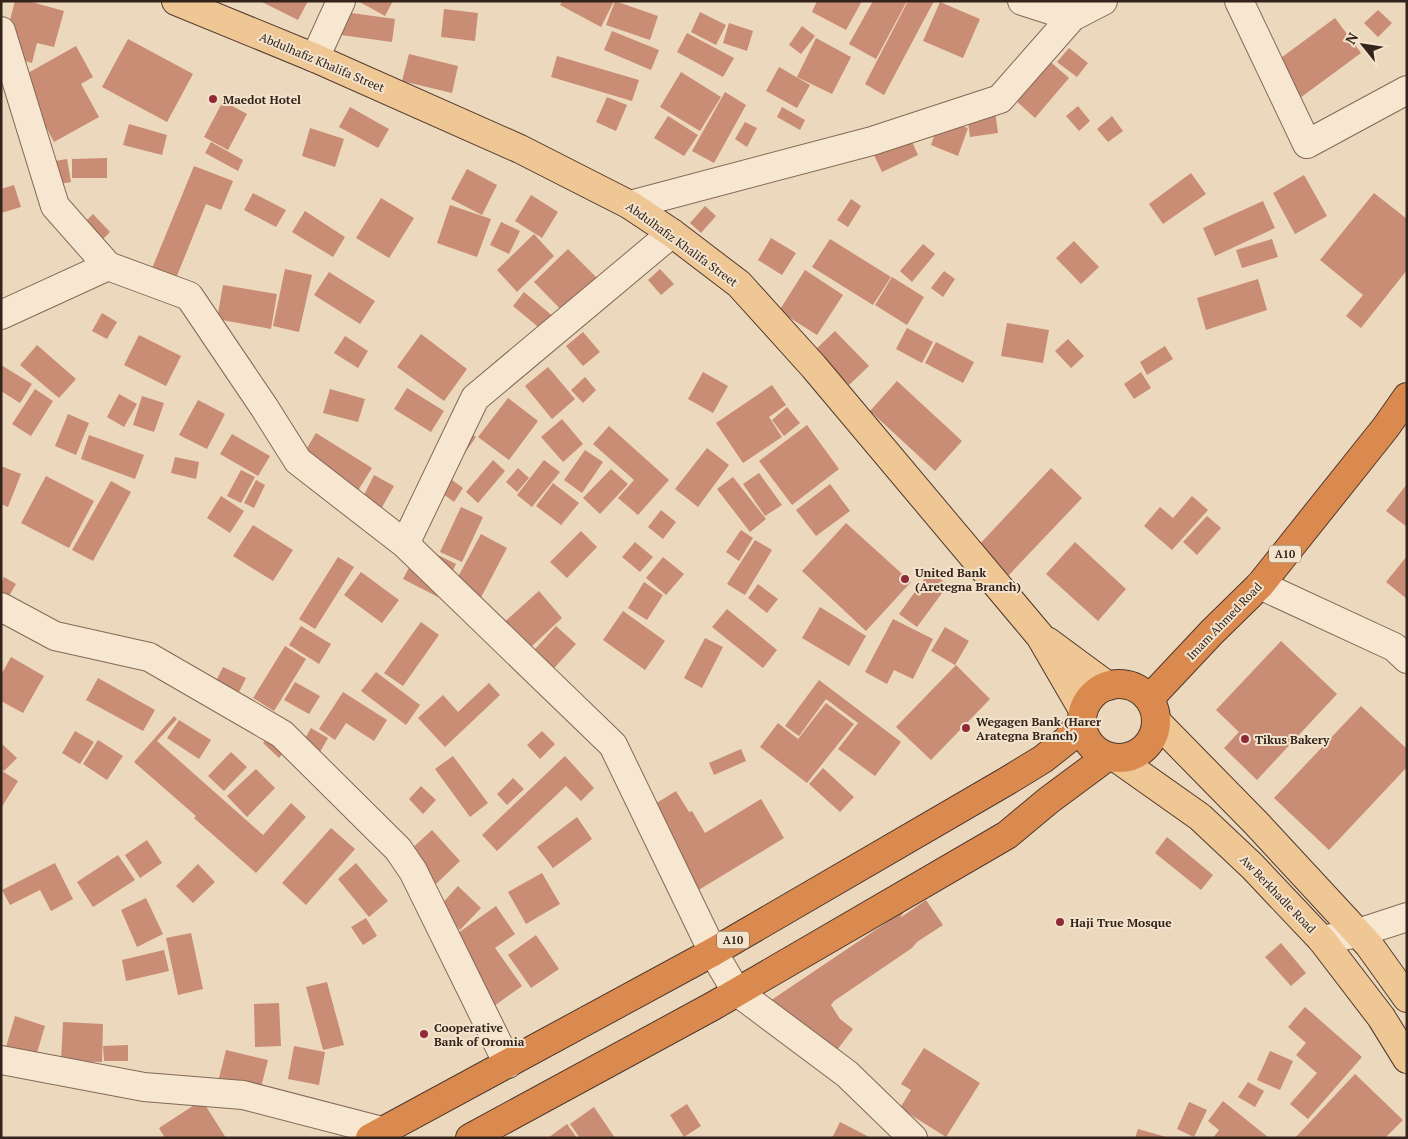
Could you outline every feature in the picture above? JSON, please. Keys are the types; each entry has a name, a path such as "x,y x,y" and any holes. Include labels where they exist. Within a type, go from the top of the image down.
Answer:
{"highway":[{"name":"Imam Ahmed Road","path":"1153,710 1212,632 1260,585 1386,427 1407,397"},
{"path":"470,1138 712,1006 1007,835 1088,770 1113,758 1130,757 1140,752 1149,743 1154,733 1153,710 1141,691 1119,684 1108,686 1089,699 1083,716 1083,733 1089,744 1097,752 1113,758"},
{"name":"A10","path":"376,1134 712,952 1043,759 1067,740 1083,716"}],"main road":[{"name":"Abdulhafiz Khalifa Street","path":"176,1 315,58 520,149 630,205 672,233 746,291 814,367 1040,636"},
{"path":"1040,636 1108,686"},
{"path":"1040,636 1083,716"},
{"path":"1153,710 1358,932 1407,998"},
{"name":"Aw Berkhadle Road","path":"1113,758 1200,817 1252,866 1322,940 1380,1017 1407,1059"}],"street":[{"path":"315,58 341,1"},
{"path":"1022,1 1088,7"},
{"path":"1239,1 1307,144 1407,90"},
{"path":"630,205 872,140 1000,99 1088,7"},
{"path":"1,32 55,206 108,266 189,296 298,461 405,544 613,745 712,952 736,991 848,1074 913,1138"},
{"path":"405,544 475,398 672,233"},
{"path":"1,315 108,266"},
{"path":"1260,585 1394,647 1407,660"},
{"path":"1,607 55,636 149,658 282,734 398,849 413,871 508,1064"},
{"path":"1322,940 1358,932 1407,917"},
{"path":"1,1060 144,1087 243,1095 376,1134"}],"building":[{"path":"15,1 28,1 64,11 54,47 37,43 32,63 1,54"},
{"path":"260,1 308,1 298,20"},
{"path":"358,1 393,1 385,16"},
{"path":"562,1 614,1 601,27 560,5"},
{"path":"615,1 658,16 650,40 606,25"},
{"path":"817,1 862,1 846,30 812,12"},
{"path":"873,1 907,1 876,59 849,44"},
{"path":"908,1 934,1 884,95 865,84"},
{"path":"940,2 980,19 963,58 923,41"},
{"path":"444,9 478,13 475,41 441,37"},
{"path":"1378,10 1392,23 1378,37 1364,23"},
{"path":"344,12 395,19 392,42 341,35"},
{"path":"700,12 726,25 716,45 691,32"},
{"path":"1335,18 1361,53 1300,98 1274,63"},
{"path":"729,23 753,31 747,51 723,43"},
{"path":"802,26 815,36 801,54 789,45"},
{"path":"612,31 659,50 651,70 604,50"},
{"path":"687,33 734,58 723,77 677,52"},
{"path":"816,38 851,57 832,94 797,77"},
{"path":"128,39 193,74 167,122 102,87"},
{"path":"76,46 93,77 81,84 99,117 54,142 19,78"},
{"path":"1069,48 1088,63 1077,77 1057,62"},
{"path":"409,54 458,66 452,93 402,81"},
{"path":"557,56 639,80 632,101 551,77"},
{"path":"1046,58 1069,78 1035,118 1012,97"},
{"path":"779,67 810,85 797,108 766,91"},
{"path":"681,72 721,97 700,131 660,107"},
{"path":"725,92 746,105 714,163 692,151"},
{"path":"607,97 627,105 616,131 596,122"},
{"path":"223,101 247,114 228,150 204,137"},
{"path":"1078,106 1090,121 1079,131 1066,116"},
{"path":"350,107 389,129 378,148 339,127"},
{"path":"782,107 805,120 800,130 777,117"},
{"path":"995,111 998,133 970,137 967,115"},
{"path":"668,116 698,135 684,156 654,138"},
{"path":"1112,116 1123,131 1108,142 1097,129"},
{"path":"940,119 968,128 958,156 931,145"},
{"path":"745,122 757,128 747,147 735,139"},
{"path":"129,124 167,135 162,155 123,145"},
{"path":"310,128 344,139 335,167 302,156"},
{"path":"909,135 918,155 882,172 873,153"},
{"path":"211,142 243,160 238,171 205,153"},
{"path":"107,158 107,178 72,178 72,159"},
{"path":"67,159 71,182 53,185 49,162"},
{"path":"194,166 233,181 221,210 206,204 170,293 146,283"},
{"path":"467,169 497,185 482,215 451,199"},
{"path":"1191,173 1206,194 1163,224 1149,204"},
{"path":"1304,175 1327,216 1295,234 1273,193"},
{"path":"14,185 21,207 1,213 1,189"},
{"path":"253,193 286,210 276,227 244,210"},
{"path":"1374,193 1407,219 1407,270 1361,328 1346,316 1363,295 1320,260"},
{"path":"531,195 558,212 542,238 515,221"},
{"path":"381,198 414,218 389,258 356,238"},
{"path":"851,199 861,206 848,227 837,220"},
{"path":"1263,201 1275,228 1215,256 1203,228"},
{"path":"450,205 491,219 477,257 437,243"},
{"path":"705,206 716,216 701,233 690,223"},
{"path":"305,211 345,237 333,257 292,232"},
{"path":"93,214 110,232 89,253 71,236"},
{"path":"501,222 520,231 509,254 490,245"},
{"path":"534,234 554,256 517,292 497,270"},
{"path":"771,238 796,253 782,275 758,260"},
{"path":"830,239 891,277 873,305 812,267"},
{"path":"1272,239 1278,257 1242,268 1236,250"},
{"path":"1074,241 1099,267 1081,284 1056,258"},
{"path":"923,244 935,254 912,282 900,271"},
{"path":"568,249 606,287 572,321 534,282"},
{"path":"285,269 312,275 299,332 273,326"},
{"path":"660,269 674,284 661,295 648,280"},
{"path":"805,270 843,295 817,335 779,311"},
{"path":"944,271 955,279 943,297 931,288"},
{"path":"329,272 375,301 360,324 314,295"},
{"path":"892,277 924,297 907,325 875,305"},
{"path":"1258,279 1267,310 1206,330 1197,298"},
{"path":"223,285 277,294 271,329 217,319"},
{"path":"524,292 554,317 543,331 513,306"},
{"path":"102,313 117,322 107,339 92,331"},
{"path":"1007,323 1049,330 1043,363 1001,356"},
{"path":"907,328 933,342 922,363 896,349"},
{"path":"835,331 869,366 849,385 816,349"},
{"path":"583,332 600,352 583,366 566,346"},
{"path":"421,334 467,369 444,401 397,367"},
{"path":"139,335 181,356 166,386 124,365"},
{"path":"345,336 368,351 358,368 334,353"},
{"path":"1068,339 1084,356 1071,368 1055,351"},
{"path":"936,342 974,362 963,383 925,363"},
{"path":"37,345 76,379 59,398 20,365"},
{"path":"1165,346 1173,359 1147,375 1140,362"},
{"path":"1,365 32,384 20,403 1,391"},
{"path":"548,367 575,399 552,419 525,386"},
{"path":"703,372 728,386 713,413 688,399"},
{"path":"1141,372 1151,388 1134,399 1124,384"},
{"path":"585,377 596,390 583,403 571,390"},
{"path":"897,381 962,441 935,471 870,411"},
{"path":"772,385 786,405 769,417 782,437 743,463 716,423"},
{"path":"407,388 444,411 431,432 394,409"},
{"path":"35,389 53,401 31,436 12,424"},
{"path":"330,389 365,399 358,422 323,413"},
{"path":"119,394 137,404 124,427 107,417"},
{"path":"142,396 164,403 154,432 133,425"},
{"path":"508,398 538,421 509,460 478,437"},
{"path":"198,400 225,414 207,449 179,435"},
{"path":"787,407 800,423 784,436 772,420"},
{"path":"68,414 89,423 76,455 55,446"},
{"path":"562,419 583,444 563,462 541,437"},
{"path":"807,425 839,469 792,505 759,461"},
{"path":"609,426 669,480 638,515 618,498 634,480 593,444"},
{"path":"465,429 476,437 448,477 463,488 454,502 427,482"},
{"path":"316,433 372,468 357,492 301,458"},
{"path":"232,434 270,456 258,476 220,454"},
{"path":"89,435 144,455 135,479 81,459"},
{"path":"707,448 729,465 698,507 675,489"},
{"path":"585,450 603,462 582,493 564,480"},
{"path":"175,457 199,462 196,479 171,473"},
{"path":"493,460 505,471 478,503 466,492"},
{"path":"544,460 560,472 532,507 517,495"},
{"path":"1,466 21,474 8,507 1,504"},
{"path":"518,468 529,478 517,492 506,482"},
{"path":"1051,468 1082,498 1008,576 977,547"},
{"path":"611,469 628,484 600,514 583,498"},
{"path":"241,470 255,477 241,503 227,496"},
{"path":"759,473 782,505 765,516 743,484"},
{"path":"374,475 394,486 381,509 362,499"},
{"path":"46,476 94,501 69,548 21,523"},
{"path":"733,477 766,519 750,532 717,489"},
{"path":"256,480 265,485 254,508 244,503"},
{"path":"111,481 131,492 93,561 72,550"},
{"path":"553,483 579,503 561,525 536,506"},
{"path":"830,484 850,511 816,536 796,510"},
{"path":"1407,484 1407,527 1386,511"},
{"path":"221,496 244,511 230,533 207,518"},
{"path":"1192,496 1208,510 1172,550 1144,526 1160,507 1173,518"},
{"path":"461,507 483,517 462,562 440,552"},
{"path":"661,510 676,522 663,539 648,527"},
{"path":"1207,516 1221,528 1197,555 1183,542"},
{"path":"846,523 911,582 866,631 802,571"},
{"path":"253,525 293,550 273,581 233,556"},
{"path":"741,530 753,538 739,561 726,552"},
{"path":"581,531 597,547 567,578 550,562"},
{"path":"481,534 507,548 478,603 452,588"},
{"path":"755,540 772,550 745,595 727,584"},
{"path":"635,542 653,557 640,572 622,557"},
{"path":"1075,542 1126,589 1098,621 1046,574"},
{"path":"420,546 456,564 440,598 403,579"},
{"path":"1407,556 1407,599 1386,582"},
{"path":"338,557 354,567 315,629 299,619"},
{"path":"663,557 684,574 666,595 646,578"},
{"path":"930,571 948,585 917,627 899,614"},
{"path":"361,572 399,600 382,623 344,595"},
{"path":"4,577 16,584 3,606 1,605 1,583"},
{"path":"644,582 663,595 647,620 628,608"},
{"path":"758,584 778,599 767,613 748,598"},
{"path":"539,591 562,618 516,661 491,634"},
{"path":"820,607 866,636 849,666 802,638"},
{"path":"727,609 777,650 763,668 712,627"},
{"path":"623,611 665,641 645,670 603,640"},
{"path":"893,619 933,639 913,679 894,670 887,684 865,672"},
{"path":"421,622 439,635 403,686 384,673"},
{"path":"301,626 331,644 319,664 289,645"},
{"path":"556,626 576,644 536,688 516,670"},
{"path":"945,627 969,641 955,665 931,651"},
{"path":"705,638 723,647 702,688 684,678"},
{"path":"1281,641 1337,694 1257,780 1224,748 1239,732 1216,710"},
{"path":"285,646 306,659 274,711 253,698"},
{"path":"11,657 44,676 23,713 1,701 1,675"},
{"path":"956,665 990,699 931,760 896,727"},
{"path":"223,667 246,678 227,716 204,705"},
{"path":"376,672 420,705 406,725 361,691"},
{"path":"98,678 155,710 143,731 86,700"},
{"path":"819,680 901,742 875,776 838,749 858,723 826,699 799,736 785,726"},
{"path":"295,682 320,696 309,714 284,700"},
{"path":"489,683 500,695 445,747 418,718 443,695 458,712"},
{"path":"343,692 387,720 374,741 346,723 335,740 319,729"},
{"path":"826,703 854,724 807,783 760,747 778,723 798,739"},
{"path":"1361,706 1407,749 1407,767 1329,850 1274,798"},
{"path":"174,716 177,719 157,741 263,835 291,803 306,817 256,873 194,818 196,816 134,762"},
{"path":"179,720 211,740 199,759 167,738"},
{"path":"311,728 328,738 312,766 295,756"},
{"path":"275,730 291,744 279,758 263,743"},
{"path":"75,731 94,742 80,764 62,753"},
{"path":"542,731 555,744 540,759 527,745"},
{"path":"98,740 123,756 107,780 83,764"},
{"path":"1,743 17,758 4,771 1,769"},
{"path":"741,749 746,761 714,775 709,763"},
{"path":"231,752 247,767 224,791 208,776"},
{"path":"453,756 488,803 470,817 435,769"},
{"path":"565,756 594,788 581,801 566,786 497,851 482,835"},
{"path":"823,768 854,797 840,812 809,784"},
{"path":"256,769 275,788 247,817 227,796"},
{"path":"2,771 18,781 1,808 1,773"},
{"path":"513,778 524,789 507,805 497,794"},
{"path":"421,786 436,800 423,814 409,799"},
{"path":"676,791 689,812 692,811 705,833 761,799 784,838 692,894 642,812"},
{"path":"577,817 592,839 553,868 537,847"},
{"path":"331,828 355,849 306,905 282,883"},
{"path":"432,830 460,861 436,884 407,853"},
{"path":"1167,837 1213,875 1201,890 1155,853"},
{"path":"147,840 162,863 140,878 125,855"},
{"path":"118,855 135,880 93,907 77,882"},
{"path":"55,863 73,899 51,911 40,890 10,905 2,890"},
{"path":"356,863 388,901 369,917 338,879"},
{"path":"198,864 215,882 193,903 176,886"},
{"path":"542,873 560,904 526,924 508,892"},
{"path":"458,886 481,908 460,930 438,908"},
{"path":"146,898 163,934 137,947 121,910"},
{"path":"926,900 943,925 834,1001 831,1005 840,1019 853,1029 834,1054 767,1003 905,910 900,918"},
{"path":"496,906 515,934 495,948 522,986 483,1014 437,948"},
{"path":"366,918 377,936 363,945 351,927"},
{"path":"191,933 203,989 178,995 166,938"},
{"path":"536,935 559,969 531,988 508,955"},
{"path":"1281,943 1306,973 1291,986 1265,957"},
{"path":"164,950 169,971 126,981 122,960"},
{"path":"327,982 344,1045 323,1050 306,987"},
{"path":"279,1003 281,1046 255,1047 254,1004"},
{"path":"1305,1007 1362,1057 1308,1119 1290,1104 1317,1073 1296,1055 1306,1043 1288,1027"},
{"path":"15,1016 45,1026 36,1056 6,1047"},
{"path":"63,1022 103,1024 102,1062 61,1061"},
{"path":"128,1045 128,1061 104,1061 103,1046"},
{"path":"294,1046 325,1052 319,1085 288,1079"},
{"path":"924,1048 980,1083 946,1137 900,1108 911,1090 901,1084"},
{"path":"226,1050 268,1060 261,1087 219,1078"},
{"path":"1270,1051 1293,1061 1280,1090 1257,1080"},
{"path":"1355,1074 1403,1120 1385,1138 1295,1138"},
{"path":"1248,1082 1264,1091 1255,1107 1238,1097"},
{"path":"202,1100 226,1138 165,1138 159,1128"},
{"path":"1223,1101 1269,1138 1213,1138 1219,1130 1208,1121"},
{"path":"1189,1102 1207,1110 1194,1137 1177,1129"},
{"path":"687,1104 701,1126 684,1137 670,1115"},
{"path":"594,1107 615,1138 580,1138 570,1124"},
{"path":"840,1122 871,1138 832,1138"},
{"path":"567,1124 577,1138 548,1138"},
{"path":"1138,1129 1166,1137 1166,1138 1135,1138"}],"place":[{"name":"Maedot Hotel","path":"213,99"},
{"name":"United Bank (Aretegna Branch)","path":"905,579"},
{"name":"Wegagen Bank (Harer Arategna Branch)","path":"966,728"},
{"name":"Tikus Bakery","path":"1245,739"},
{"name":"Haji True Mosque","path":"1060,922"},
{"name":"Cooperative Bank of Oromia","path":"424,1034"}]}
